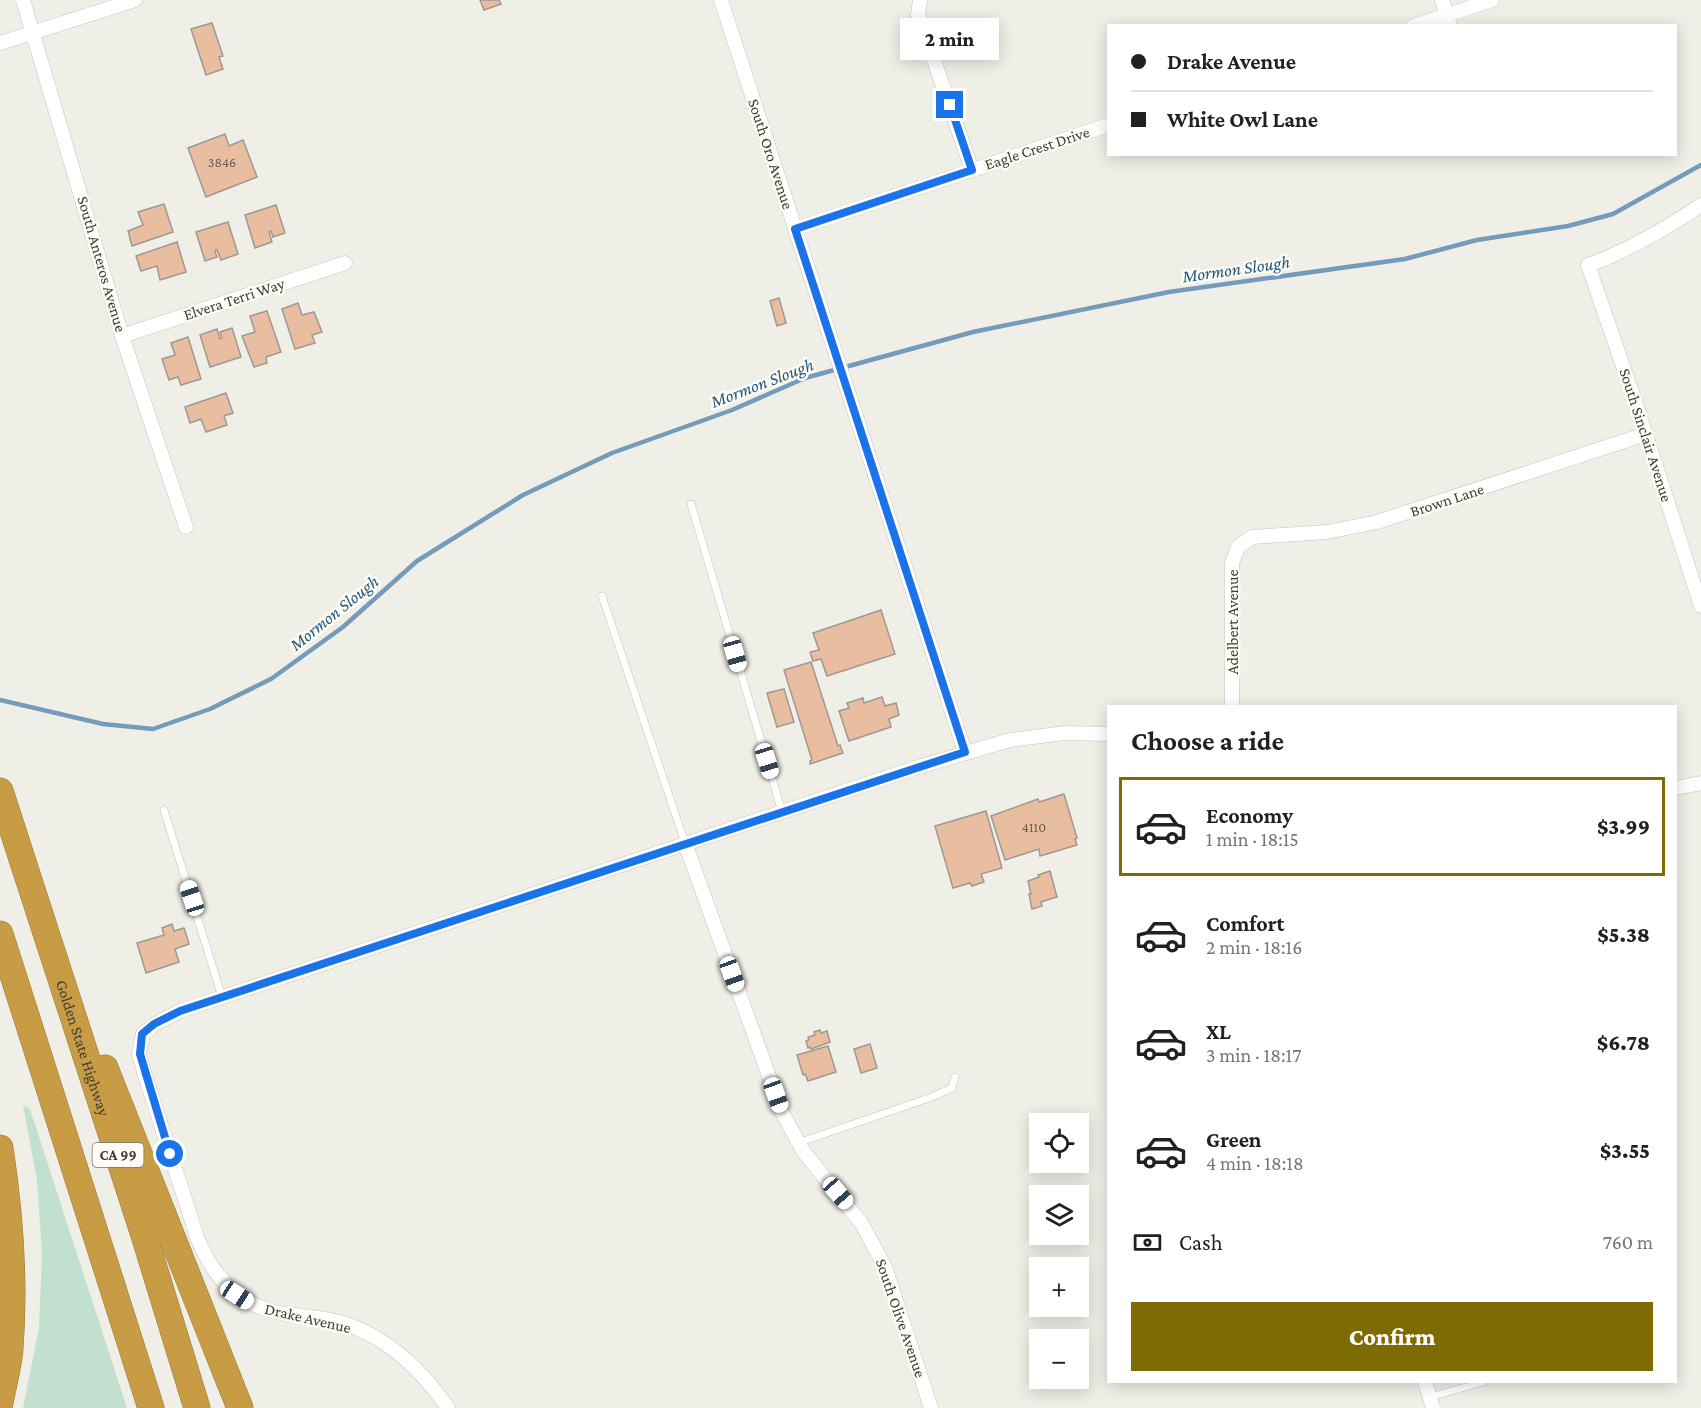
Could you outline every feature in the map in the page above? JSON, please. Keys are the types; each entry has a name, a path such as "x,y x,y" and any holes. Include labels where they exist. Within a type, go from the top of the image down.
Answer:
{"highway":[{"name":"Golden State Highway","path":"0,791 197,1408"},
{"path":"36,903 123,1110 240,1408"},
{"name":"CA 99","path":"0,934 151,1408"},
{"path":"0,1148 8,1198 11,1267 10,1349 0,1403"}],"street":[{"name":"South Anteros Avenue","path":"23,0 122,336 186,527"},
{"path":"0,44 135,0"},
{"name":"South Oro Avenue","path":"721,0 965,752"},
{"path":"920,0 918,14 972,170"},
{"path":"1442,0 1448,20"},
{"path":"1425,24 1448,20 1492,0"},
{"name":"Eagle Crest Drive","path":"795,229 1107,125"},
{"name":"South Sinclair Avenue","path":"1701,205 1670,225 1608,258 1588,265 1646,434 1701,606"},
{"name":"Elvera Terri Way","path":"122,336 345,262"},
{"name":"Brown Lane","path":"1244,541 1258,536 1327,532 1377,522 1646,434"},
{"name":"Adelbert Avenue","path":"1232,705 1232,563 1238,547 1244,541"},
{"path":"222,997 965,752 1010,740 1065,733 1107,734"},
{"path":"1677,788 1701,783"},
{"name":"South Olive Avenue","path":"685,843 782,1112 798,1143 862,1224 878,1252 885,1267 931,1408"},
{"name":"Drake Avenue","path":"222,997 180,1011 154,1024 142,1034 140,1054 147,1083 204,1256 215,1273 237,1295 261,1308 279,1313 322,1318 350,1325 368,1333 406,1359 434,1388 448,1408"},
{"path":"1425,1383 1432,1403"}],"lane":[{"path":"691,504 782,812"},
{"path":"602,596 685,843"},
{"path":"164,810 222,997"},
{"path":"798,1143 932,1097 951,1088 955,1077"},
{"path":"1432,1403 1481,1383"}],"green space":[{"path":"23,1105 30,1109 127,1408 23,1408 39,1327 42,1254 37,1180"}],"building":[{"path":"480,0 499,0 501,4 484,10"},
{"path":"212,23 223,56 219,57 223,69 206,75 191,29"},
{"path":"225,134 229,146 243,140 257,177 206,197 188,148"},
{"path":"164,204 173,232 132,246 128,231 143,225 138,212"},
{"path":"276,205 285,233 273,237 271,231 269,232 272,242 255,248 245,215"},
{"path":"228,222 238,254 221,260 217,250 215,251 217,257 205,261 196,232"},
{"path":"177,242 186,272 160,280 157,266 141,271 136,256"},
{"path":"779,298 786,323 777,326 770,301"},
{"path":"298,303 302,315 314,312 322,332 312,335 315,343 295,349 282,309"},
{"path":"267,311 281,352 266,357 267,363 254,367 242,336 255,332 250,316"},
{"path":"232,328 241,357 210,367 200,335 217,329 220,339 222,338 220,332"},
{"path":"188,337 201,379 181,385 178,377 169,380 162,359 175,355 171,343"},
{"path":"226,393 233,413 224,416 227,425 206,432 201,419 190,423 185,407"},
{"path":"881,610 895,654 827,676 821,659 813,661 810,652 819,650 813,633"},
{"path":"811,662 838,746 840,745 843,753 810,764 812,760 784,670"},
{"path":"784,689 794,722 777,727 767,693"},
{"path":"882,697 885,706 896,703 899,715 889,719 891,727 849,741 839,711 849,708 847,703 863,698 864,703"},
{"path":"1064,794 1077,845 1040,856 1039,849 1005,860 991,816 1038,799 1039,802"},
{"path":"986,811 1002,868 981,874 984,882 953,888 935,826"},
{"path":"1050,871 1057,897 1041,902 1042,906 1032,909 1028,881"},
{"path":"172,924 174,931 184,928 189,944 175,949 179,962 146,973 137,943 164,935 162,928"},
{"path":"820,1030 821,1033 827,1031 830,1042 808,1048 806,1041 809,1040 808,1037"},
{"path":"870,1044 877,1068 861,1073 854,1049"},
{"path":"828,1046 836,1072 808,1081 805,1074 803,1075 797,1055"}],"waterway":[{"name":"Mormon Slough","path":"0,700 103,724 153,729 210,709 271,679 343,627 417,561 523,495 612,453 732,410 805,378 973,332 1169,292 1405,259 1477,240 1568,226 1613,214 1701,165"}],"route":[{"path":"170,1154 140,1054 142,1034 154,1024 180,1011 965,752 795,229 972,170 950,105"}]}
